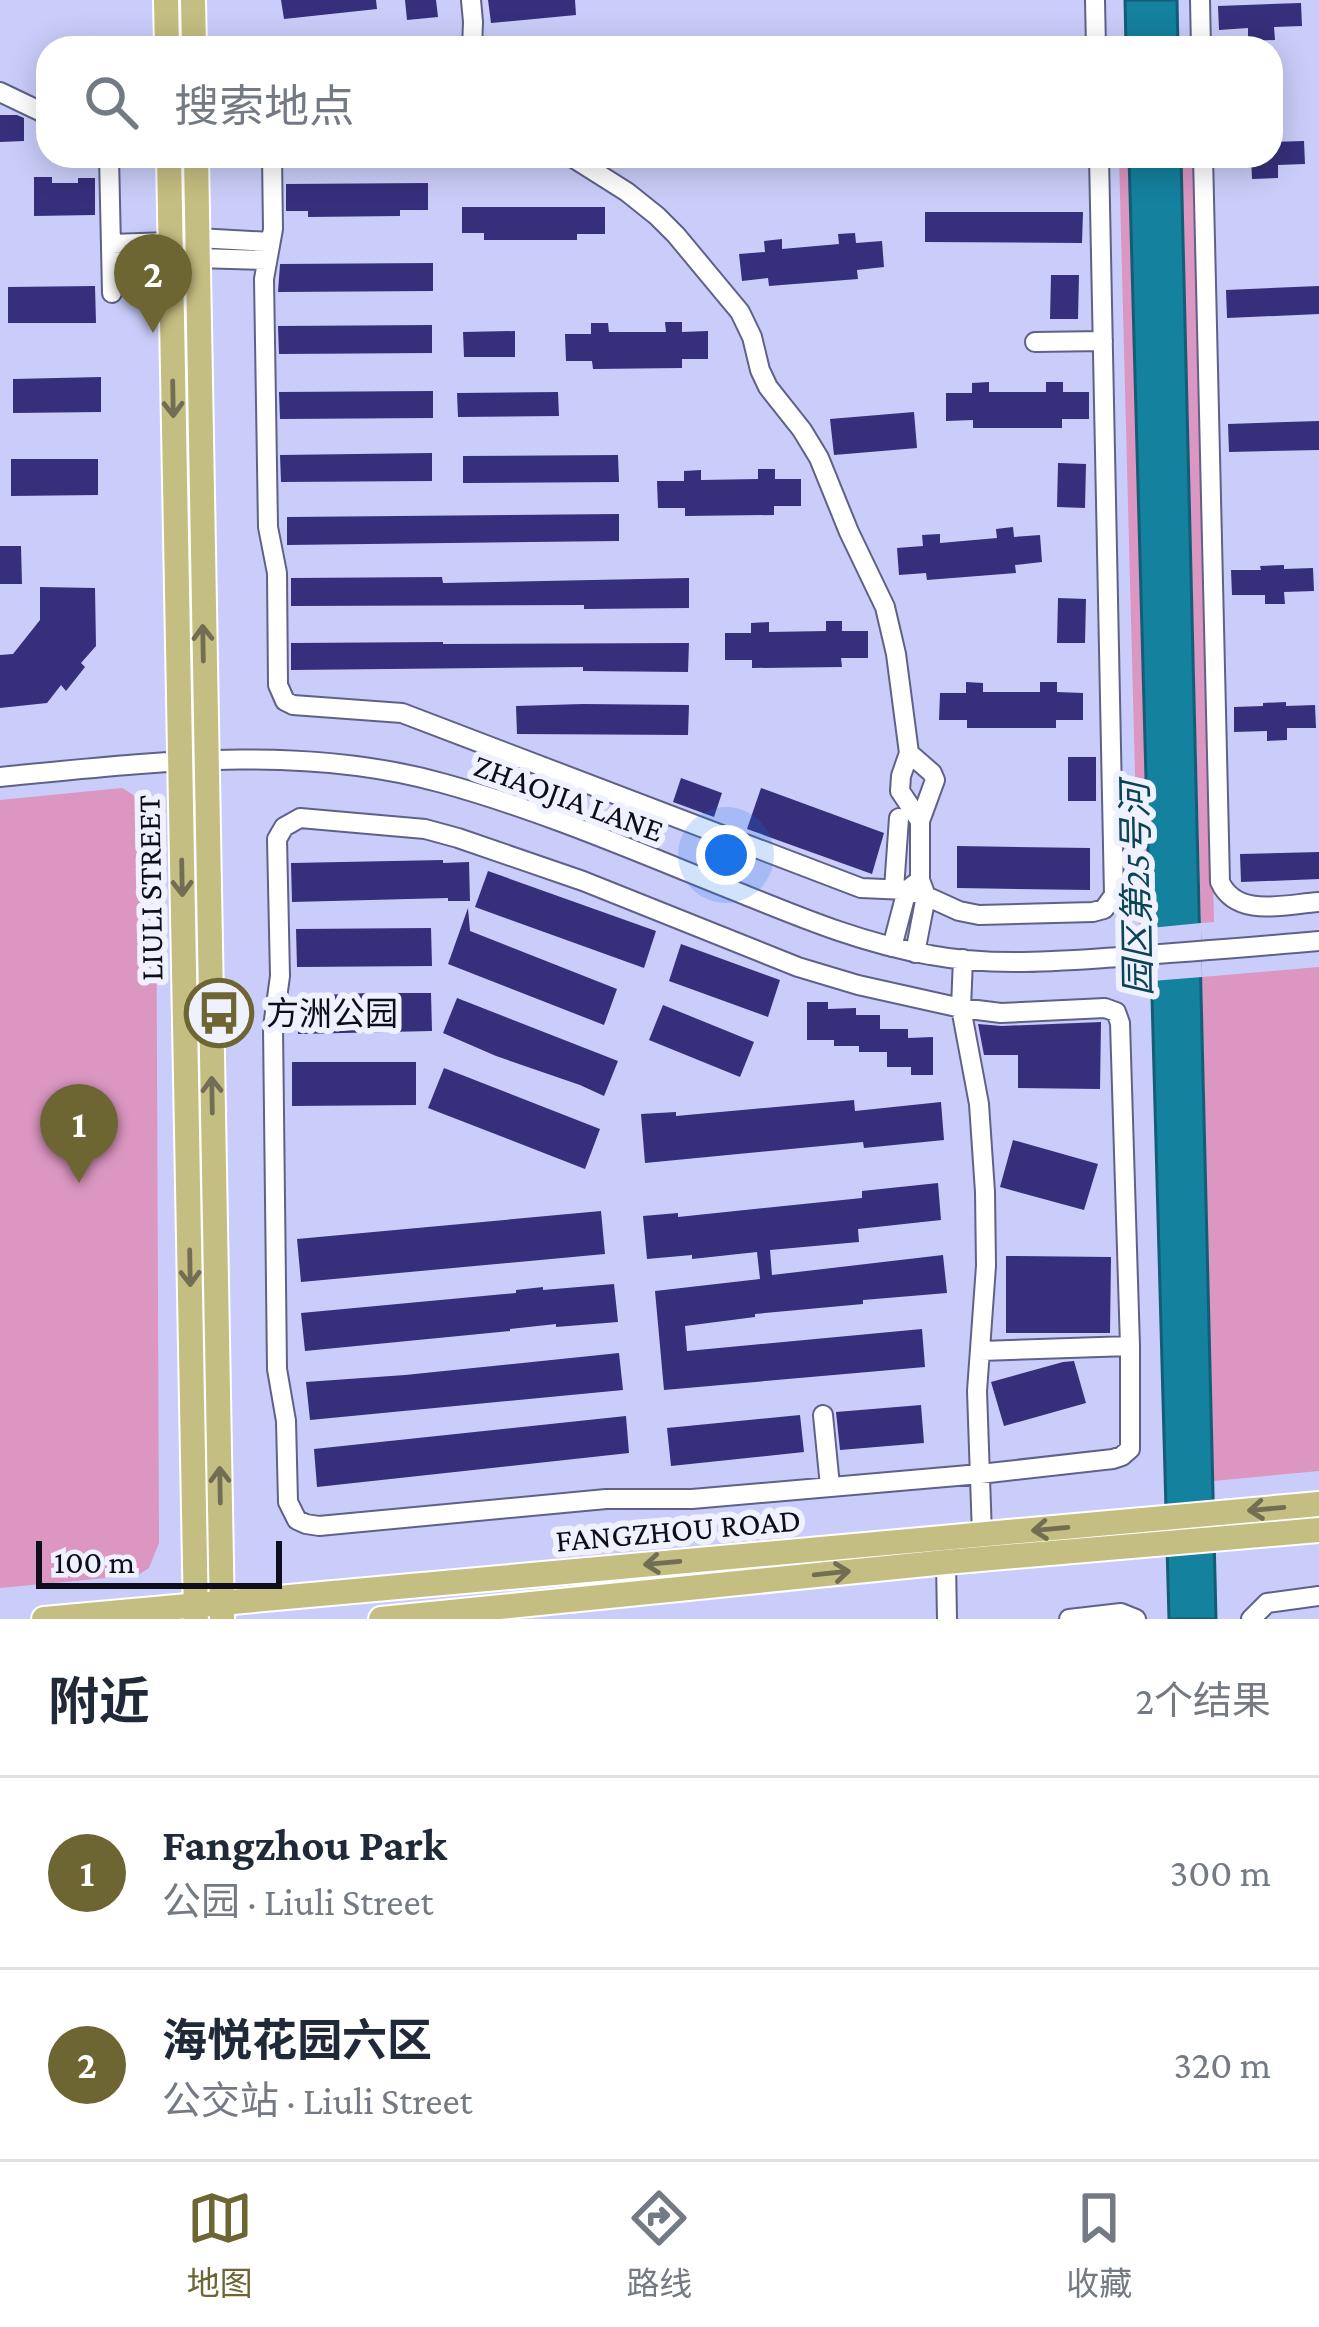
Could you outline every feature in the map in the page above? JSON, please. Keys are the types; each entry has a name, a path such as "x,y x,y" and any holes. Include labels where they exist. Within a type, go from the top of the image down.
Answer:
{"main road":[{"path":"166,0 167,36"},
{"path":"193,0 194,36"},
{"name":"LIULI STREET","path":"169,168 222,1611"},
{"name":"LIULI STREET","path":"196,168 192,761 196,1612"},
{"name":"FANGZHOU ROAD","path":"1214,1527 1319,1504"},
{"name":"FANGZHOU ROAD","path":"381,1619 946,1562 1167,1531 1214,1527 1319,1531"},
{"name":"FANGZHOU ROAD","path":"44,1619 222,1611 982,1535 1167,1531"}],"street":[{"path":"470,0 472,36"},
{"path":"1095,0 1096,36"},
{"path":"1200,0 1201,36"},
{"path":"0,92 36,109"},
{"path":"109,168 112,292"},
{"path":"272,168 264,279 268,526 277,573 278,685 285,701 402,713 861,888 912,889 979,915 1093,912 1104,909 1114,895 1099,168"},
{"path":"590,168 627,192 676,235 740,312 768,387 820,458 885,607 909,752 900,791 920,821"},
{"path":"1203,168 1220,883 1231,898 1254,907 1319,902"},
{"path":"112,250 171,248"},
{"path":"197,248 269,251"},
{"path":"1035,342 1103,341"},
{"path":"892,947 912,889 920,821 935,780 909,752"},
{"name":"ZHAOJIA LANE","path":"0,777 192,761 314,763 393,773 437,782 572,826 809,921 892,947 964,959 1039,962 1319,941"},
{"path":"310,818 425,829 458,838 583,881 797,967 961,1008 1001,1013 1105,1008 1119,1016 1132,1440 1122,1456 980,1474 692,1499 606,1498 319,1526 297,1520 288,1502 286,1421 278,1369 273,1027 280,976 279,832 291,821 310,818"},
{"path":"899,818 912,889 915,952"},
{"path":"964,959 961,1008 981,1129 986,1266 977,1420 982,1535"},
{"path":"981,1351 1130,1346"},
{"path":"823,1414 830,1486"},
{"path":"946,1562 947,1619"},
{"path":"1251,1619 1267,1603 1319,1596"},
{"path":"1069,1619 1121,1613 1136,1619"}],"shaded area":[{"path":"1119,168 1129,168 1150,928 1139,929"},
{"path":"1181,168 1196,168 1214,922 1201,923"},
{"path":"122,788 142,803 156,823 159,1543 149,1568 138,1575 0,1588 0,800"},
{"path":"1319,967 1319,1471 1213,1481 1202,977"}],"water":[{"path":"1125,0 1177,0 1178,36 1126,36"},
{"path":"1129,168 1181,168 1216,1619 1169,1619"}],"pier":[{"path":"1201,923 1202,977 1152,981 1150,928"}],"building":[{"path":"281,0 376,0 377,9 284,19"},
{"path":"405,0 436,0 438,17 407,20"},
{"path":"488,0 575,0 576,15 491,23"},
{"path":"1301,3 1302,26 1274,27 1275,36 1248,36 1248,28 1219,30 1218,6"},
{"path":"0,115 24,118 24,141 0,142"},
{"path":"1304,141 1305,164 1283,165 1283,142"},
{"path":"1252,168 1278,168 1278,178 1252,179"},
{"path":"34,177 52,177 52,183 95,178 95,215 34,216"},
{"path":"428,183 428,210 400,210 400,216 308,217 308,211 286,211 286,184"},
{"path":"462,207 605,207 605,234 577,234 577,240 484,240 484,233 462,233"},
{"path":"925,212 1083,212 1082,243 925,242"},
{"path":"855,233 856,243 882,241 884,267 857,270 858,279 769,286 768,278 742,281 739,254 765,252 764,241 782,239 782,249 839,244 838,234"},
{"path":"433,263 433,291 278,292 280,264"},
{"path":"1051,275 1079,275 1078,319 1050,319"},
{"path":"95,286 96,323 8,323 8,287"},
{"path":"1319,286 1319,314 1227,318 1226,290"},
{"path":"665,322 682,322 682,332 708,331 708,359 682,359 682,368 593,369 592,361 566,361 565,334 591,334 591,323 608,323 609,332 666,332"},
{"path":"432,325 432,353 279,354 278,326"},
{"path":"515,331 515,357 464,357 463,332"},
{"path":"101,377 101,412 13,413 13,379"},
{"path":"989,382 989,392 1046,392 1046,382 1063,382 1063,392 1089,392 1089,419 1062,419 1062,428 973,428 973,420 946,421 946,393 972,393 972,383"},
{"path":"433,391 433,418 280,419 279,392"},
{"path":"558,392 559,416 458,417 457,393"},
{"path":"914,412 917,448 834,455 830,419"},
{"path":"1319,421 1319,450 1229,452 1228,424"},
{"path":"432,453 432,481 281,482 280,455"},
{"path":"618,455 619,482 463,483 463,456"},
{"path":"11,459 98,459 98,495 11,496"},
{"path":"1058,463 1086,464 1085,508 1057,507"},
{"path":"758,469 775,469 775,479 801,479 801,506 774,506 774,515 685,516 685,508 658,508 657,481 684,481 684,471 701,470 701,480 758,479"},
{"path":"619,514 619,541 287,545 287,517"},
{"path":"1013,527 1014,537 1040,535 1042,562 1015,565 1016,573 927,580 926,573 899,575 897,548 923,546 922,535 940,534 940,543 997,538 996,529"},
{"path":"0,546 21,546 22,584 0,584"},
{"path":"1284,565 1284,569 1313,568 1314,591 1284,592 1285,604 1265,604 1265,595 1232,595 1231,570"},
{"path":"442,577 443,583 689,578 689,608 291,606 291,578"},
{"path":"40,587 95,588 96,646 66,691 61,685 47,703 0,708 0,655 13,654 40,620"},
{"path":"1058,598 1086,599 1085,643 1057,643"},
{"path":"826,621 842,621 842,631 868,631 868,658 841,658 842,667 752,668 752,660 725,660 725,633 751,633 751,623 769,622 769,632 826,631"},
{"path":"291,643 689,643 688,672 583,671 583,667 291,670"},
{"path":"966,682 983,683 983,692 1040,692 1040,682 1057,682 1057,692 1083,693 1083,720 1056,720 1056,728 967,728 967,720 939,720 940,693 966,693"},
{"path":"1286,702 1286,706 1315,705 1316,728 1287,728 1287,740 1267,741 1267,731 1234,732 1234,707"},
{"path":"689,705 688,735 517,734 516,706"},
{"path":"1068,757 1096,757 1096,801 1068,801"},
{"path":"681,778 722,793 714,817 673,802"},
{"path":"761,788 884,833 872,874 747,829"},
{"path":"957,846 1090,848 1090,890 957,888"},
{"path":"1319,852 1319,879 1241,882 1240,854"},
{"path":"469,862 470,901 292,902 291,863"},
{"path":"488,871 656,931 644,968 475,907"},
{"path":"468,908 470,931 617,989 604,1025 448,964"},
{"path":"431,928 432,966 297,967 296,929"},
{"path":"681,944 780,980 768,1017 669,981"},
{"path":"431,993 432,1031 298,1034 298,996"},
{"path":"457,998 618,1061 604,1096 443,1033"},
{"path":"807,1002 828,1002 828,1009 856,1008 856,1015 880,1015 880,1029 908,1029 908,1038 933,1037 933,1075 911,1075 911,1067 887,1067 887,1052 859,1052 859,1046 834,1046 834,1040 807,1040"},
{"path":"663,1005 754,1042 740,1077 649,1040"},
{"path":"1101,1022 1100,1089 1018,1088 1018,1055 984,1055 978,1024 1002,1026"},
{"path":"292,1062 416,1062 416,1105 292,1106"},
{"path":"444,1068 600,1129 585,1169 428,1108"},
{"path":"854,1100 855,1111 941,1102 944,1140 864,1148 863,1142 645,1163 641,1114 676,1112 676,1116"},
{"path":"1013,1140 1098,1164 1084,1210 1000,1187"},
{"path":"938,1183 941,1220 858,1229 859,1242 770,1250 772,1275 943,1255 947,1293 685,1326 687,1351 922,1329 925,1367 664,1390 655,1291 760,1279 757,1252 647,1259 643,1216 678,1213 678,1217 862,1198 862,1191"},
{"path":"601,1211 605,1254 301,1282 297,1239"},
{"path":"1006,1256 1111,1257 1110,1333 1006,1333"},
{"path":"614,1284 618,1322 556,1324 305,1351 301,1313"},
{"path":"619,1353 623,1390 310,1420 306,1382"},
{"path":"1074,1361 1086,1403 1004,1426 991,1382"},
{"path":"921,1405 924,1443 840,1450 836,1412"},
{"path":"800,1415 804,1452 671,1466 667,1428"},
{"path":"626,1416 629,1453 317,1487 314,1449"}],"place":[{"name":"海悦花园六区","path":"153,333"},
{"name":"方洲公园","path":"219,1013"},
{"name":"Fangzhou Park","path":"79,1183"}],"water label":[{"name":"园区第25号河","path":"1136,889"}]}
